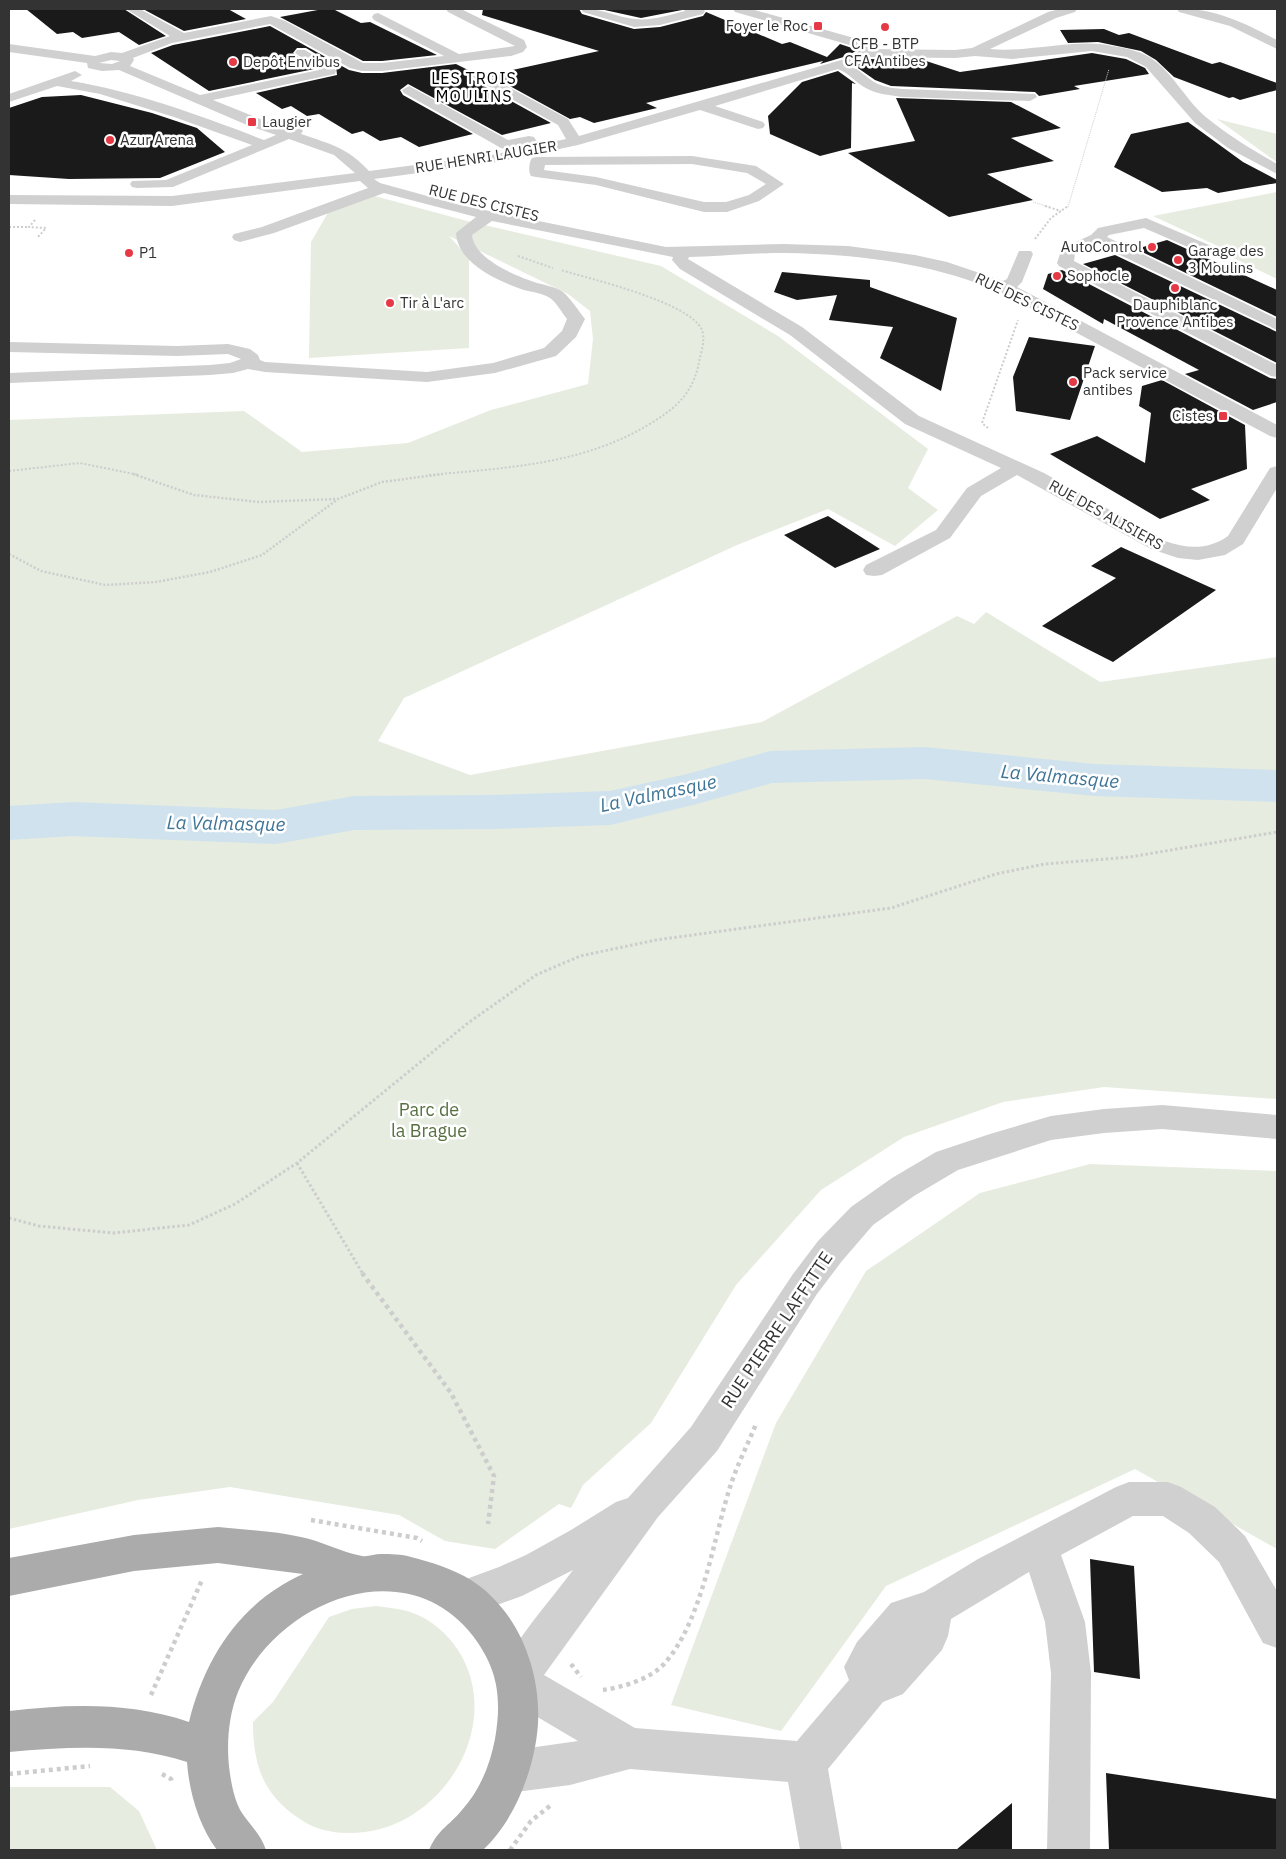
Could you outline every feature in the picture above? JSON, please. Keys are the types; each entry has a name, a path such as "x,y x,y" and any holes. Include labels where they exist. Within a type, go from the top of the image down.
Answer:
{"main road":[{"path":"9,1577 134,1553 218,1545 300,1556 359,1573"},
{"path":"245,1850 224,1824 210,1787 206,1748 213,1706 228,1666 254,1631 292,1599 321,1584 359,1573 397,1572 432,1581 464,1598 487,1621 505,1649 516,1682 518,1726 508,1772 481,1821 451,1850"},
{"path":"9,1732 85,1727 136,1729 182,1739 206,1748"}],"street":[{"path":"132,9 168,31 182,37"},
{"path":"268,20 288,28 362,67 459,59 519,50 520,43 452,9"},
{"path":"587,9 634,23 660,21 699,11 690,9"},
{"path":"739,9 857,43 863,46 865,53 955,54 975,52 1012,55 1092,47 1131,54 1151,64 1200,120 1233,145 1277,170"},
{"path":"975,52 1052,15 1071,9"},
{"path":"1183,9 1234,23 1277,45"},
{"path":"9,48 96,63 122,61 155,44 268,20 287,11"},
{"path":"378,17 459,59"},
{"path":"168,31 235,18"},
{"path":"275,37 274,31 288,28"},
{"path":"201,99 330,71 291,47"},
{"name":"RUE HENRI LAUGIER","path":"9,200 172,201 365,175 532,157 574,136 700,106 853,61 865,53"},
{"path":"122,61 244,118 339,152 353,162 365,175"},
{"path":"9,98 57,82 96,63"},
{"path":"839,65 855,72 868,84 882,90 902,93 1030,97"},
{"path":"479,74 563,122 574,136"},
{"path":"57,82 102,90 179,114 264,144"},
{"path":"409,90 506,145 574,136"},
{"path":"700,106 758,125"},
{"path":"119,185 168,184 247,153 305,127"},
{"path":"339,152 354,146"},
{"path":"532,157 692,160 751,169 777,184 754,198 727,207 704,206 596,181 536,173 532,157"},
{"name":"RUE DES CISTES","path":"365,175 368,182 381,189 488,216 648,249 682,253 752,242"},
{"name":"RUE DES CISTES","path":"365,175 400,181 475,204 653,241 682,245 752,242 869,254 952,268 1004,287 1277,432"},
{"path":"240,238 268,230 381,189"},
{"path":"247,363 265,367 428,377 495,368 550,352 570,333 576,320 556,295 517,281 476,259 464,242 463,236 464,233 488,216"},
{"path":"1210,251 1146,223 1104,231 1097,238 1068,251 1065,264 1277,372"},
{"path":"1097,238 1277,326"},
{"name":"RUE DES ALISIERS","path":"682,253 680,260 686,266 796,331 912,420 1016,467 1158,545 1186,554 1203,554 1230,546 1236,540 1277,472"},
{"path":"1004,287 1014,282 1025,254"},
{"path":"9,347 177,351 228,349 244,353 252,358 247,363 233,368 210,370 9,378"},
{"path":"874,570 943,534 974,492 1016,467"},
{"name":"RUE PIERRE LAFFITTE","path":"516,1682 533,1656 645,1505 704,1439 805,1284 830,1251 862,1216 910,1182 947,1161 1001,1143 1060,1127 1104,1121 1162,1117 1277,1127"},
{"path":"821,1850 806,1763 871,1685 890,1680 928,1636 933,1608 992,1572 1129,1499 1168,1499 1202,1520 1232,1549 1277,1628"},
{"name":"RUE PIERRE LAFFITTE","path":"464,1598 505,1584 583,1545 645,1505"},
{"path":"1040,1548 1065,1622 1071,1673 1069,1850"},
{"path":"516,1682 630,1748"},
{"path":"508,1772 570,1764 630,1748 806,1763"}],"path":[{"path":"1025,254 1051,218 1068,207 1075,190 1107,77"},
{"path":"1033,202 1062,211"},
{"path":"9,227 28,227"},
{"path":"9,554 41,570 105,585 156,582 210,572 262,555 338,500 382,482 418,476 518,467 588,452 629,436 662,416 684,398 694,383 704,339 701,328 690,317 650,296 513,254"},
{"path":"989,430 982,423 1020,316"},
{"path":"9,471 80,463 139,475 194,495 259,502 338,500"},
{"path":"9,1218 39,1226 113,1233 189,1225 235,1204 297,1163 468,1023 536,975 580,956 656,940 891,908 996,874 1044,864 1130,857 1277,832"},
{"path":"297,1163 363,1274 456,1402 494,1476 488,1524"},
{"path":"601,1690 619,1688 664,1664 680,1639 693,1612 732,1482 757,1421"},
{"path":"308,1520 417,1538 425,1542"},
{"path":"136,1729 218,1545"},
{"path":"9,1774 95,1766"},
{"path":"158,1772 171,1779 174,1788"},
{"path":"510,1850 531,1821 554,1803"}],"green space":[{"path":"1217,119 1277,134 1277,162 1271,158"},
{"path":"1277,192 1277,279 1221,252 1222,248 1153,216"},
{"name":"Parc de la Brague","path":"371,195 467,221 661,266 778,336 928,449 908,488 938,510 895,546 828,509 737,545 404,698 378,741 470,775 762,722 957,616 974,624 986,612 1100,682 1277,657 1277,1099 1104,1087 1003,1102 904,1137 821,1190 736,1285 651,1423 583,1485 571,1508 559,1504 495,1549 445,1541 399,1515 230,1487 138,1500 9,1529 9,420 244,411 302,452 408,443 491,410 588,384 593,339 590,311 568,294 449,236 469,258 469,348 309,358 311,242 329,211"},
{"path":"1090,1164 1277,1171 1277,1549 1135,1469 886,1586 781,1731 671,1705 776,1423 866,1271 980,1193"},
{"path":"376,1606 404,1610 415,1614 426,1619 444,1632 461,1655 472,1683 474,1712 469,1740 458,1767 441,1791 419,1810 393,1824 365,1832 338,1833 321,1829 305,1822 285,1808 275,1798 262,1776 258,1764 253,1737 253,1722 273,1702 329,1617 352,1609"},
{"path":"9,1787 110,1787 139,1811 157,1850 9,1850"}],"building":[{"path":"26,9 124,9 166,36 139,45 119,32 82,38 73,32 57,34"},
{"path":"143,9 228,9 246,19 184,31"},
{"path":"333,9 361,23 370,22 437,55 382,61 363,61 280,17"},
{"path":"483,9 579,9 582,14 634,29 660,27 703,16 706,12 782,44 790,42 827,57 840,44 856,51 847,56 820,64 823,61 646,103 657,108 594,123 580,117 570,119 490,75 599,51 482,15"},
{"path":"600,9 682,9 682,10 641,18"},
{"path":"270,26 349,70 362,73 382,73 456,64 472,72 470,76 473,80 551,123 502,135 408,84 400,90 403,95 473,134 419,147 401,137 380,141 363,131 352,134 319,114 307,116 291,106 282,109 256,93 337,75 336,66 306,48 297,48 293,53 314,69 209,91 151,53 173,45"},
{"path":"1104,29 1119,35 1129,33 1212,64 1220,62 1277,83 1277,90 1240,100 1233,97 1229,98 1174,77 1156,60 1141,51 1098,42 1068,43 1060,30"},
{"path":"1092,53 1126,59 1145,68 1149,74 1074,86 1080,89 1039,96 1035,92 891,86 875,80 855,66 868,59 923,60 960,72"},
{"path":"838,71 856,84 852,83 851,148 820,156 770,134 768,116 802,82"},
{"name":"Azur Arena","path":"81,95 152,113 197,128 225,152 160,178 69,179 9,175 9,108 42,97"},
{"path":"896,98 1011,102 1061,128 1011,138 1054,161 987,174 1033,200 949,217 848,153 915,141"},
{"path":"1188,122 1243,162 1277,180 1277,183 1218,193 1207,188 1162,192 1114,167 1131,134"},
{"path":"1167,240 1277,290 1277,317 1136,249"},
{"path":"1115,255 1277,332 1277,363 1083,264"},
{"path":"1062,270 1270,378 1277,379 1277,402 1253,410 1185,374 1199,370 1104,319 1103,324 1043,289 1048,274"},
{"path":"782,272 870,280 870,287 957,318 941,391 880,358 893,327 829,320 837,295 797,300 774,292"},
{"path":"1029,337 1095,346 1070,420 1016,411 1013,377"},
{"path":"1162,380 1245,425 1247,469 1191,489 1210,500 1160,519 1050,454 1097,436 1145,463 1151,413 1139,406 1142,386"},
{"path":"828,516 880,549 835,568 784,535"},
{"path":"1121,547 1216,590 1113,662 1042,626 1116,578 1091,566"},
{"path":"1090,1559 1134,1566 1140,1679 1094,1672"},
{"path":"1106,1773 1277,1799 1277,1850 1109,1850"},
{"path":"1012,1803 1012,1850 956,1850"}],"waterway":[{"name":"La Valmasque","path":"9,823 73,819 276,827 354,813 493,812 610,808 693,789 770,767 925,763 1094,780 1277,786"}],"place":[{"name":"Foyer le Roc","path":"818,26"},
{"name":"CFB - BTP CFA Antibes","path":"885,27"},
{"name":"Depôt Envibus","path":"233,62"},
{"name":"Laugier","path":"252,122"},
{"name":"Azur Arena","path":"110,140"},
{"name":"AutoControl","path":"1152,247"},
{"name":"P1","path":"129,253"},
{"name":"Garage des 3 Moulins","path":"1178,260"},
{"name":"Sophocle","path":"1057,276"},
{"name":"Dauphiblanc Provence Antibes","path":"1175,288"},
{"name":"Tir à L'arc","path":"390,303"},
{"name":"Pack service antibes","path":"1073,382"},
{"name":"Cistes","path":"1223,416"}],"district":[{"name":"LES TROIS MOULINS","path":"474,87"}]}
